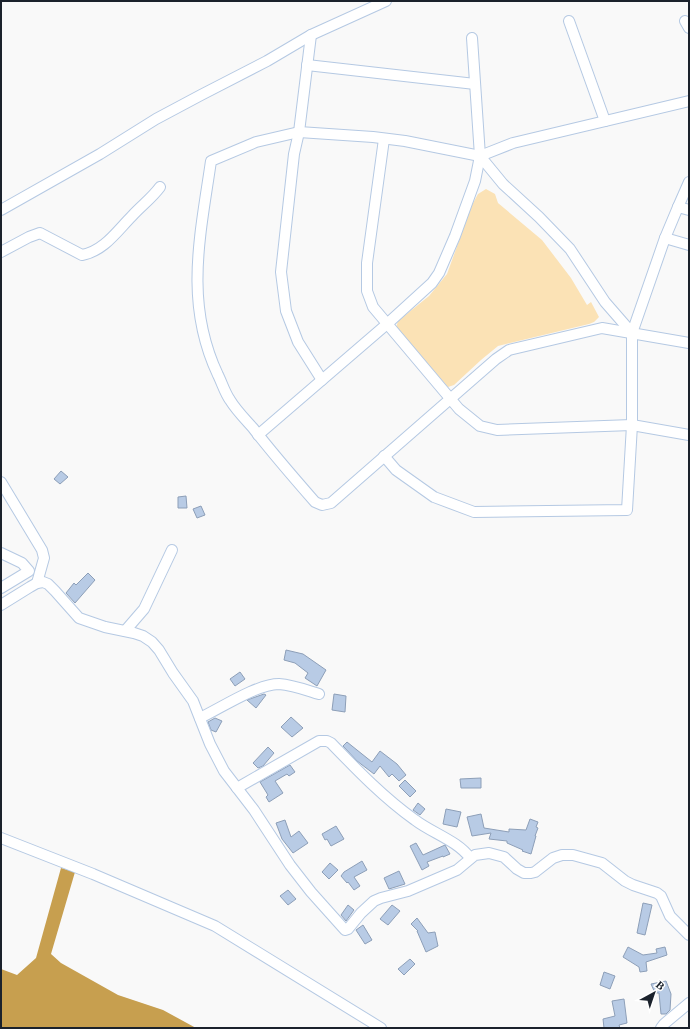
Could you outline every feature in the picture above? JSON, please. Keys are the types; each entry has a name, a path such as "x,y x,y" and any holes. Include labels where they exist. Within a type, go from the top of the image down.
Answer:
{"street":[{"path":"1,210 100,154 156,119 267,61 311,35 386,1"},
{"path":"569,21 605,121"},
{"path":"311,35 300,132 294,154 281,272 286,311 298,342 322,380"},
{"path":"258,435 387,324 432,283 439,273 475,181 480,156 472,38"},
{"path":"307,65 475,84"},
{"path":"689,102 513,143 480,156 405,141 373,137 300,132 256,142 210,161 198,250 196,277 197,304 203,337 212,363 230,400 315,502 322,505 331,503 496,359 509,350 602,328 689,342"},
{"path":"384,139 367,263 367,291 373,307 459,410 480,426 498,430 632,424 689,435"},
{"path":"480,156 503,184 539,217 570,249 605,302 632,334"},
{"path":"384,456 396,470 434,497 474,512 627,510 632,424 632,334 665,238 689,182"},
{"path":"1,252 29,237 40,233 82,256 92,253 101,247 154,196 160,187"},
{"path":"678,207 689,210"},
{"path":"665,238 689,245"},
{"path":"1,482 42,550 44,558 37,583"},
{"path":"125,631 144,609 172,550"},
{"path":"1,553 22,563 29,571 1,588"},
{"path":"1,606 37,583 43,582 48,584 79,618 105,627 143,636 152,642 193,701 210,744 224,771 254,810 290,865 311,892 345,930 348,929 361,913 374,901 408,892 446,876 457,870 470,858 481,853 497,854 504,857 517,869 524,873 531,874 553,858 564,855 573,855 602,863 629,883 657,893 661,896 670,916 689,935"},
{"path":"200,718 266,685 281,684 319,694"},
{"path":"237,788 319,741 327,741 331,743 373,785 412,819 459,847 466,852 470,858"},
{"path":"1,838 93,874 215,926 381,1028"},
{"path":"664,1027 689,1003"}],"shaded area":[{"path":"486,189 495,194 498,203 542,240 571,278 587,305 591,302 599,317 594,322 589,324 498,346 454,385 448,387 396,328 398,321 429,296 447,274 472,205 478,194"},
{"path":"61,868 75,872 51,954 61,963 118,995 163,1010 196,1028 1,1028 1,969 17,975 36,958"}],"building":[{"path":"61,471 68,477 60,484 54,479"},
{"path":"186,496 187,508 178,508 178,497"},
{"path":"201,506 205,515 197,518 193,509"},
{"path":"88,573 95,580 75,603 66,593 74,583 76,585"},
{"path":"286,650 303,654 326,670 317,686 305,678 308,673 295,663 284,660"},
{"path":"240,672 245,679 235,686 230,679"},
{"path":"264,694 266,695 256,708 247,700"},
{"path":"334,694 346,696 345,712 332,710"},
{"path":"291,717 303,728 292,737 281,727"},
{"path":"215,718 222,721 216,732 211,730 208,722"},
{"path":"347,742 372,762 380,751 397,764 406,775 399,781 392,774 389,777 380,766 374,774 357,761 343,746"},
{"path":"268,747 274,753 263,766 258,768 253,763"},
{"path":"290,765 295,772 289,776 287,774 275,781 283,793 269,802 266,797 268,795 260,782"},
{"path":"481,778 481,788 461,788 460,779"},
{"path":"405,780 416,791 410,797 399,786"},
{"path":"418,803 425,809 420,815 413,810"},
{"path":"446,809 461,812 457,827 443,824"},
{"path":"481,814 484,828 509,832 509,829 526,830 530,819 538,822 536,827 538,828 531,854 507,843 507,841 489,839 491,833 472,836 467,817"},
{"path":"285,820 291,837 299,831 308,843 293,853 282,839 276,823"},
{"path":"336,826 344,839 331,846 322,834"},
{"path":"416,843 423,855 445,845 450,854 427,862 429,866 422,870 410,846"},
{"path":"362,861 367,870 354,877 360,886 354,890 341,876 344,872"},
{"path":"330,863 338,870 329,879 322,872"},
{"path":"399,871 405,884 389,889 384,878"},
{"path":"288,890 296,899 288,905 280,896"},
{"path":"643,903 652,905 645,935 637,933"},
{"path":"348,905 354,910 346,921 341,915"},
{"path":"392,905 400,911 388,925 380,919"},
{"path":"417,918 428,933 435,932 438,946 426,952 418,931 411,924"},
{"path":"363,925 372,940 365,944 356,930"},
{"path":"628,947 643,955 657,953 656,949 665,947 667,955 646,962 647,971 640,972 639,967 623,957"},
{"path":"410,959 415,964 404,975 398,969"},
{"path":"604,972 615,976 610,989 600,985"},
{"path":"666,981 671,994 670,1010 666,1014 661,1014 659,993 655,993 651,984"},
{"path":"624,999 627,1023 619,1025 620,1028 604,1028 603,1019 615,1016 612,1001"}]}
